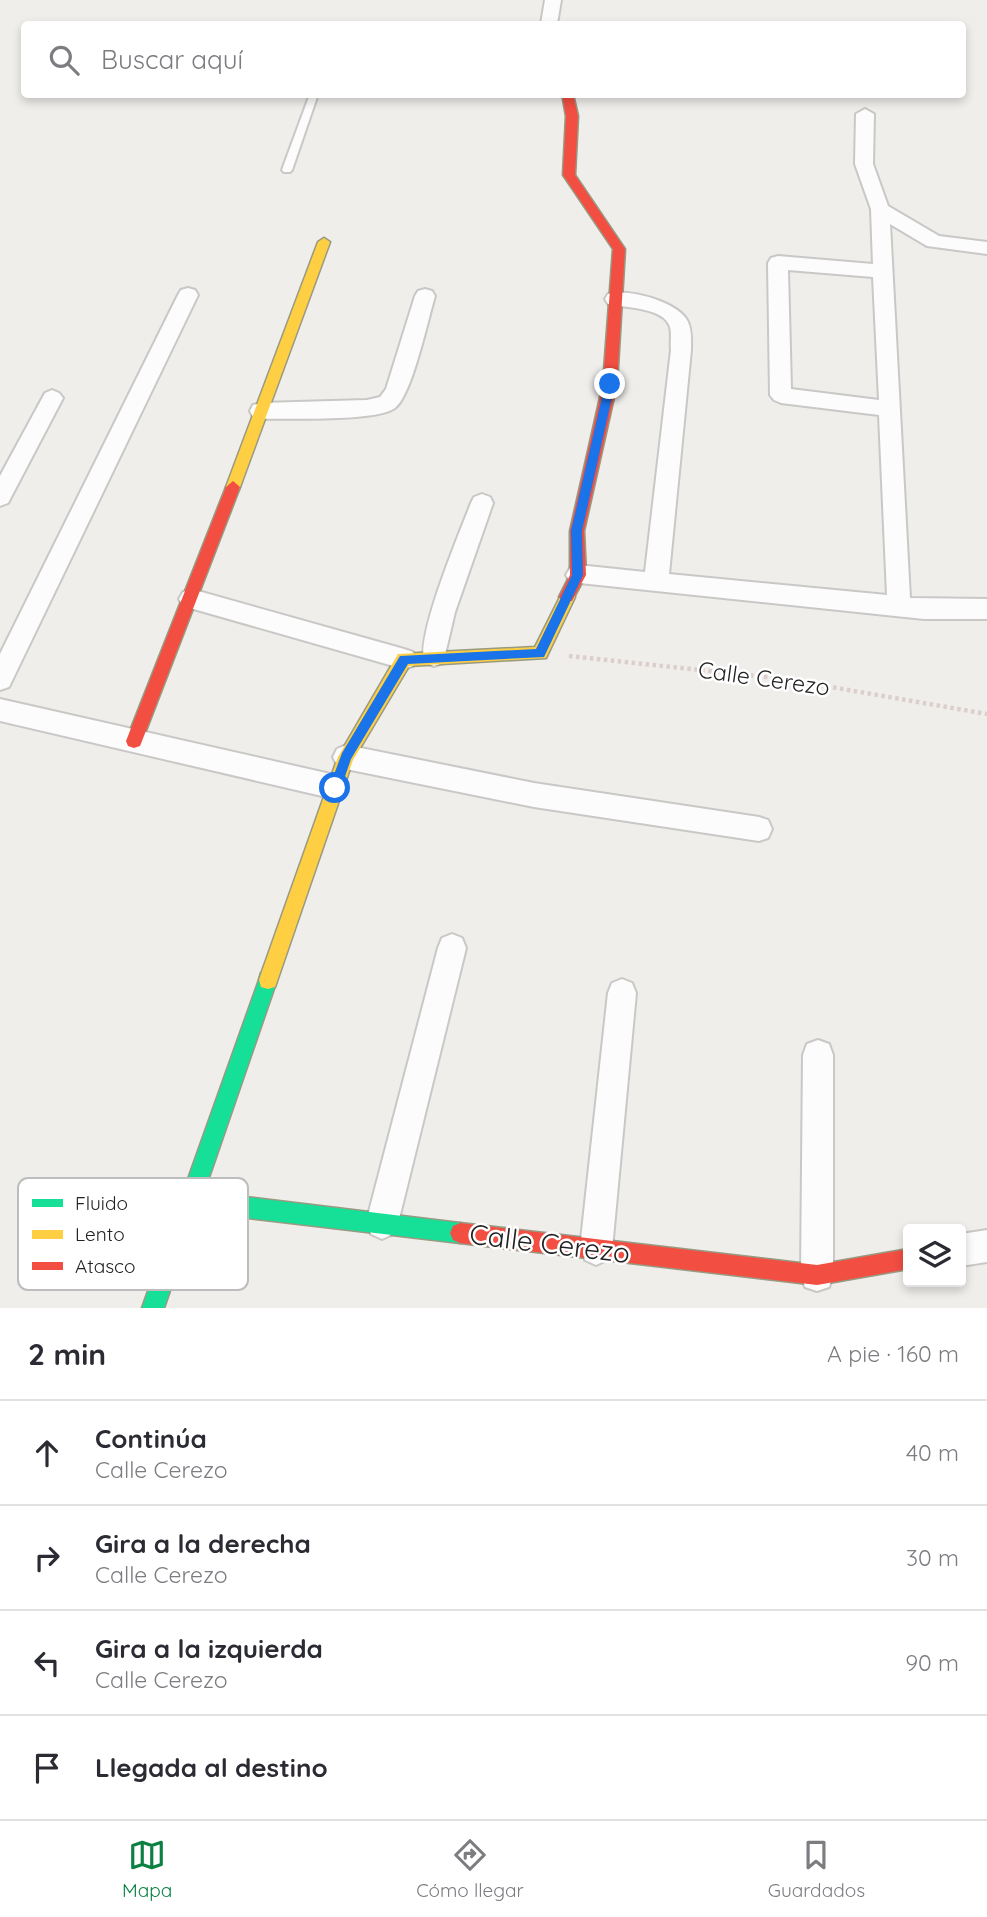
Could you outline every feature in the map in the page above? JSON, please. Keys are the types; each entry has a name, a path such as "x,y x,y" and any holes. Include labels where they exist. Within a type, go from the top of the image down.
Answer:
{"street":[{"path":"548,21 553,0"},
{"path":"191,600 404,659 540,653 578,575 576,531 610,384 619,249 569,175 572,116 569,98"},
{"path":"865,114 864,164 880,209 899,606"},
{"path":"880,209 934,242 987,248"},
{"path":"134,741 191,600 324,242"},
{"path":"883,271 778,263 781,396 890,409"},
{"path":"0,679 188,295"},
{"path":"261,411 367,408 387,403 396,392 425,296"},
{"path":"615,299 666,310 677,320 680,331 681,350 656,583"},
{"path":"0,497 51,398"},
{"path":"434,656 443,612 482,503"},
{"path":"578,575 899,606 987,609"},
{"path":"198,1178 346,757 404,659"},
{"path":"0,710 335,788"},
{"path":"346,757 534,795 759,829"},
{"path":"382,1223 452,948"},
{"path":"596,1249 622,993"},
{"path":"817,1275 818,1055"},
{"name":"Calle Cerezo","path":"248,1207 817,1275 903,1260"},
{"path":"966,1249 987,1246"},
{"path":"153,1308 159,1290"}],"lane":[{"path":"287,170 313,98"}],"path":[{"name":"Calle Cerezo","path":"540,653 785,679 987,714"}],"traffic: fast":[{"path":"199,1178 268,980"},
{"path":"248,1208 460,1233"},
{"path":"153,1308 159,1290"}],"traffic: slow":[{"path":"233,487 324,242"},
{"path":"268,980 346,757 404,659 540,653 567,597"}],"traffic: jam":[{"path":"567,597 578,575 577,531 610,384 619,249 569,175 572,116 568,98"},
{"path":"134,741 233,487"},
{"path":"460,1233 817,1275 903,1260"}],"route":[{"path":"335,788 346,757 404,659 540,653 578,575 576,531 610,384"}]}
